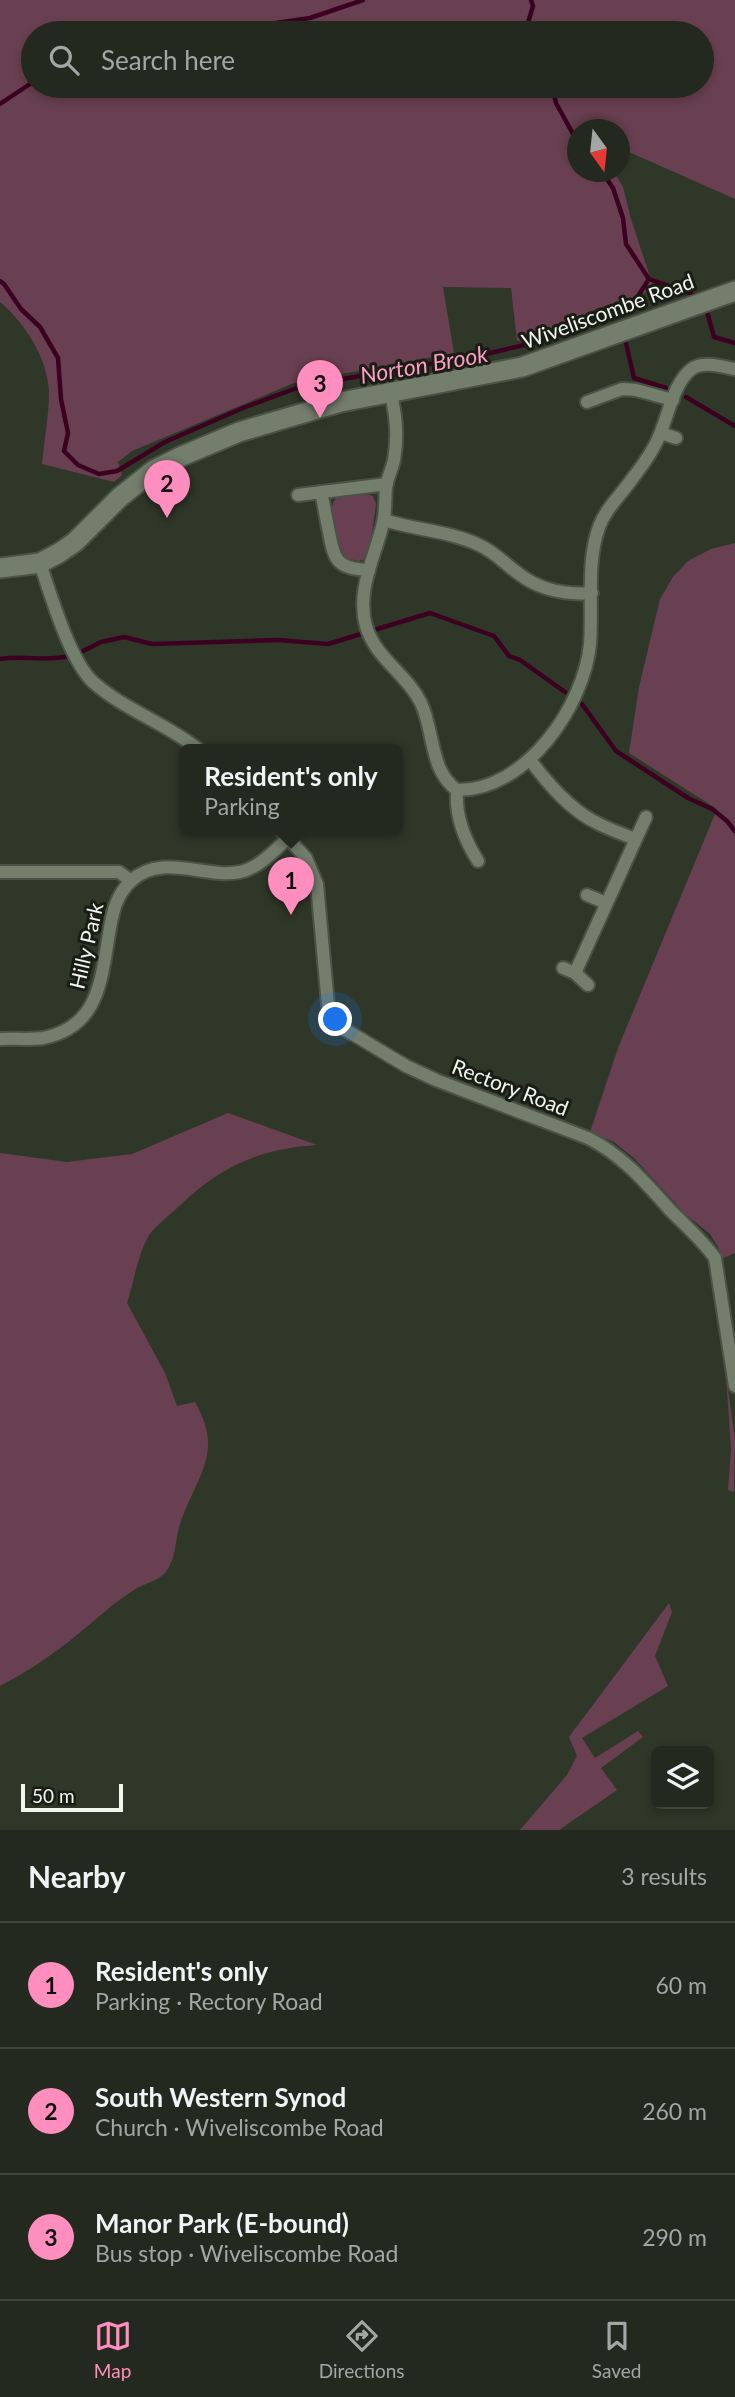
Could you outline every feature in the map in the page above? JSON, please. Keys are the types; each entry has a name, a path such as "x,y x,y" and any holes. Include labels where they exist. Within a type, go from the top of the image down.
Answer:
{"main road":[{"name":"Wiveliscombe Road","path":"0,568 40,563 75,542 138,482 181,456 230,435 282,417 390,391 522,367 735,291"}],"street":[{"path":"390,391 396,439 394,460 387,484 384,520 369,570 362,606 365,623 371,642 420,702 438,764 449,784 457,790 469,790 485,785 530,760 547,744 584,673 590,645 593,560 599,527 661,433 673,400 688,372 696,366 708,365 735,369"},
{"path":"587,402 622,388 673,400"},
{"path":"605,395 611,408"},
{"path":"661,433 676,438"},
{"path":"298,495 387,484"},
{"path":"321,492 333,555 343,565 355,570 369,570"},
{"path":"384,520 461,537 480,545 496,554 519,574 547,589 592,593"},
{"path":"40,563 69,642 91,680 191,744"},
{"path":"530,760 542,778 580,812 597,823 635,839"},
{"path":"457,790 456,805 466,842 478,860"},
{"path":"588,985 569,971 606,903 646,817"},
{"path":"131,881 145,871 163,867 242,872 254,866 283,835"},
{"name":"Rectory Road","path":"285,835 306,858 317,884 328,1005 333,1016 346,1030 406,1066 588,1138 610,1149 638,1174 715,1258 735,1386"},
{"name":"Hilly Park","path":"0,872 119,872 131,881 113,911 100,989 91,1008 74,1024 52,1035 0,1039"},
{"path":"587,895 606,903"}],"shaded area":[{"path":"0,0 735,0 735,199 630,152 630,119 567,119 567,182 620,182 654,289 598,308 549,332 517,341 511,288 443,287 454,353 294,383 132,451 118,462 122,475 114,482 42,464 49,401 48,380 34,343 18,320 0,302"},
{"path":"359,492 373,496 376,504 369,554 359,561 344,558 340,552 332,512 336,498 342,494"},
{"path":"735,543 735,1253 721,1259 710,1234 684,1213 635,1159 614,1142 590,1132 618,1048 717,809 629,753 639,687 660,599 673,577 688,561 711,549"},
{"path":"228,1113 317,1145 257,1156 223,1172 191,1195 157,1226 148,1237 141,1253 127,1303 165,1373 177,1406 195,1402 207,1435 205,1463 181,1521 170,1566 163,1575 124,1597 52,1654 0,1686 0,1153 67,1162 132,1154"},
{"path":"726,1376 735,1439 734,1492 728,1490 731,1449"},
{"path":"669,1603 672,1612 655,1656 668,1686 582,1738 595,1758 638,1731 643,1737 601,1768 617,1790 559,1830 520,1830 567,1775 577,1756 569,1737"}],"waterway":[{"path":"290,21 310,18 363,0"},
{"path":"529,21 533,6 531,0"},
{"path":"0,104 21,90"},
{"path":"555,98 567,123"},
{"path":"609,182 623,218 626,244 649,279"},
{"name":"Norton Brook","path":"0,281 21,309 40,327 58,358 61,399 68,433 64,451 78,465 99,474 117,471 165,442 302,386 477,356 533,343 575,327 597,314 616,314 629,310 649,279 700,297"},
{"name":"Norton Brook","path":"706,308 714,337 735,343"},
{"name":"Norton Brook","path":"625,339 634,378 666,388"},
{"name":"Norton Brook","path":"686,397 735,426"},
{"path":"81,652 101,642 124,637 152,644 278,640 328,644 430,613 494,636 509,656 520,660 565,692"},
{"path":"0,659 69,656"},
{"path":"582,704 616,751 688,798 712,809 735,831"}],"place":[{"name":"Manor Park (E-bound)","path":"320,418"},
{"name":"South Western Synod","path":"167,518"},
{"name":"Resident's only","path":"291,915"}]}
